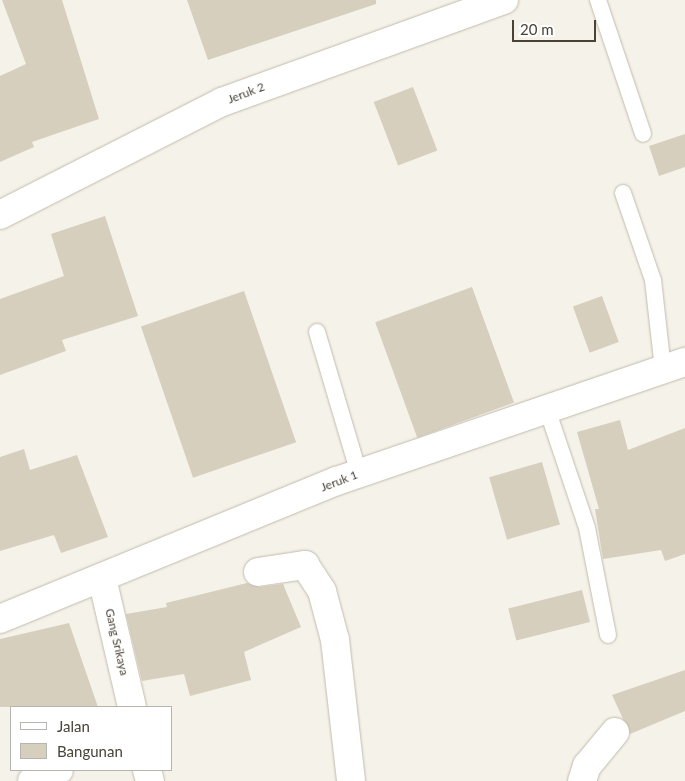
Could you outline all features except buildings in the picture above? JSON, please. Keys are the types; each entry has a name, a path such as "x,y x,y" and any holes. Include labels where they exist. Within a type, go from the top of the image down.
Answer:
{"street":[{"name":"Jeruk 2","path":"0,215 222,102 504,0"},
{"name":"Jeruk 1","path":"0,620 360,474 674,365"},
{"path":"258,572 305,564 322,591 335,640 351,781"},
{"name":"Gang Srikaya","path":"102,578 132,706"},
{"path":"582,781 587,766 615,732"},
{"path":"32,781 57,771"}],"lane":[{"path":"598,0 643,134"},
{"path":"623,193 653,280 674,365"},
{"path":"317,332 360,474"},
{"path":"547,409 587,528 608,635"}]}
